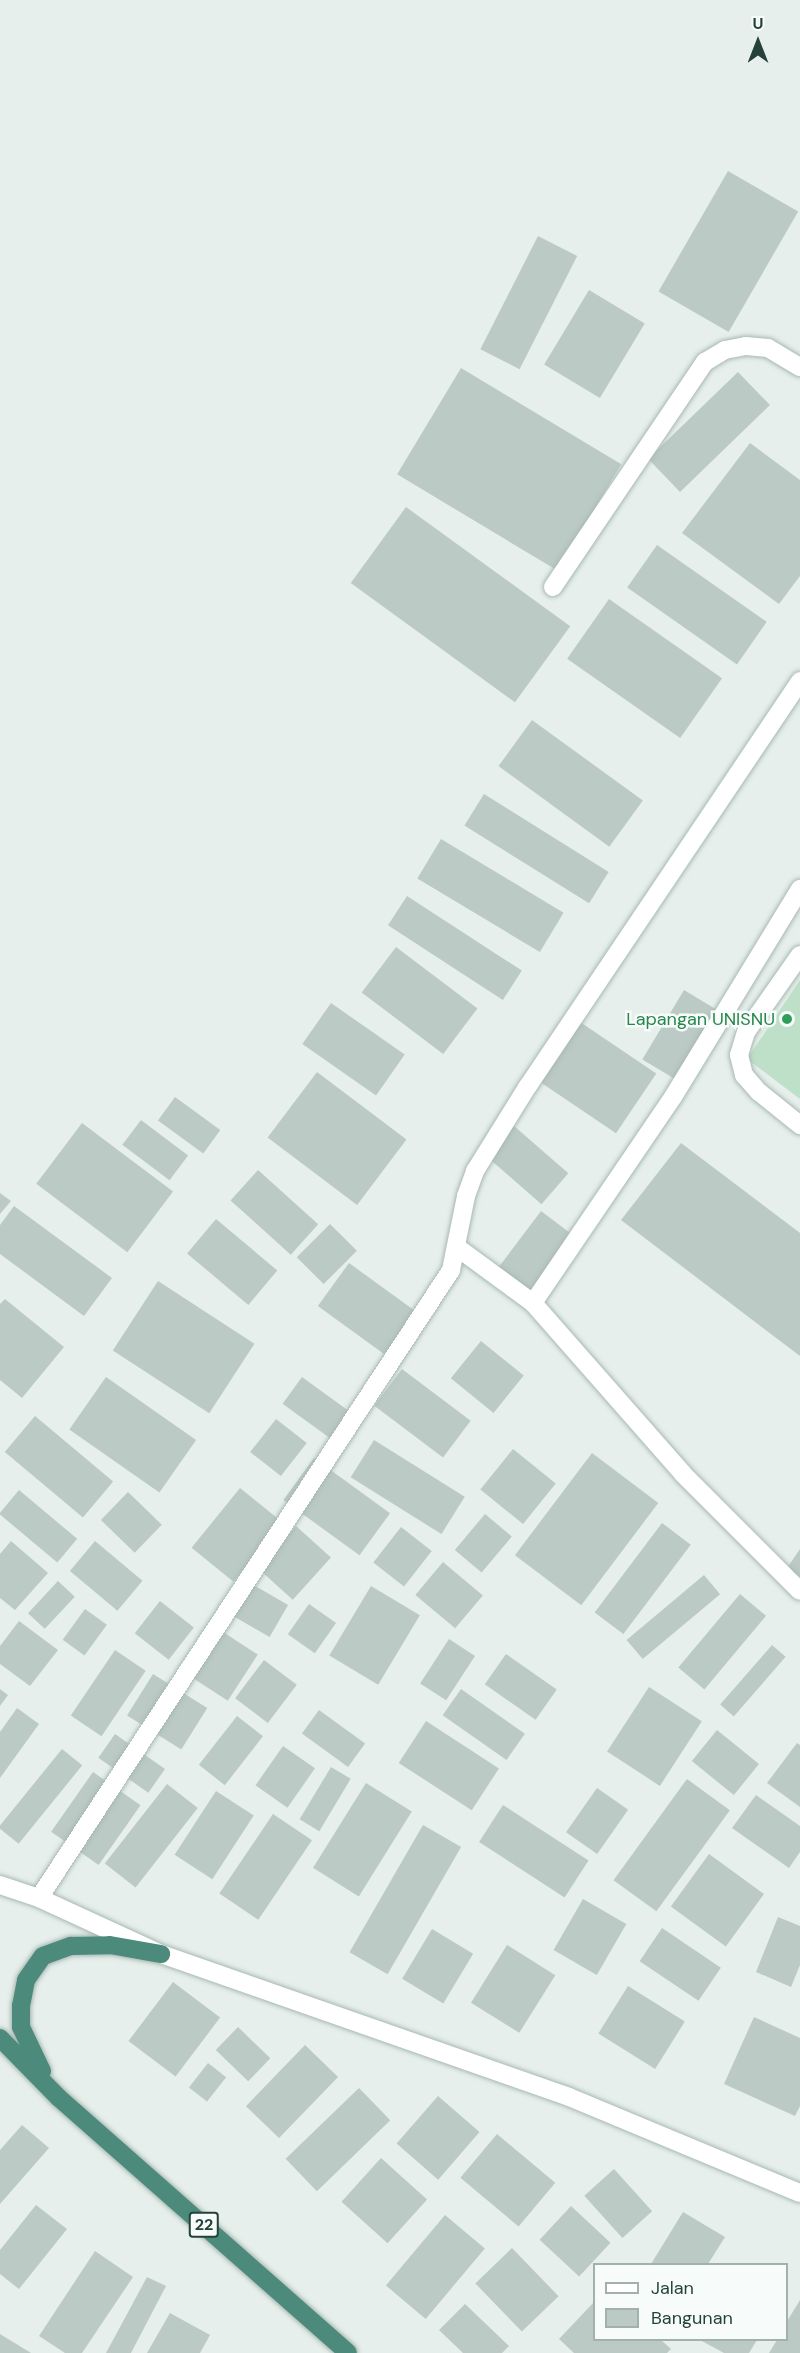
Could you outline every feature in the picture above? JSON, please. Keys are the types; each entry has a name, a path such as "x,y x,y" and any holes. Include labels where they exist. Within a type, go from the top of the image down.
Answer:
{"highway":[{"path":"58,2098 27,2044 21,2027 26,1980 43,1956 71,1946 110,1945 160,1954"},
{"name":"22","path":"0,2038 58,2098 348,2353"}],"street":[{"path":"553,587 705,362 724,350 746,346 768,348 800,367"},
{"path":"39,1898 451,1270 458,1248 466,1196 481,1162 800,681"},
{"path":"533,1303 673,1097 800,889"},
{"path":"800,955 746,1032 739,1055 744,1075 759,1092 800,1125"},
{"path":"458,1248 533,1303 683,1474 800,1591"},
{"path":"0,1885 39,1898 160,1954 568,2097 800,2193"}],"green space":[{"name":"Lapangan UNISNU","path":"800,980 800,1099 747,1059"}],"building":[{"path":"728,171 798,212 729,332 658,291"},
{"path":"538,236 577,256 520,369 480,349"},
{"path":"589,290 645,323 600,398 544,365"},
{"path":"461,368 621,464 557,571 397,474"},
{"path":"738,372 770,405 680,492 648,459"},
{"path":"750,443 800,480 800,576 779,604 682,533"},
{"path":"406,507 570,626 515,702 351,583"},
{"path":"657,545 767,622 737,664 627,588"},
{"path":"609,599 722,678 680,738 567,659"},
{"path":"532,720 643,801 609,847 498,766"},
{"path":"484,794 609,872 589,903 464,825"},
{"path":"441,839 564,913 540,952 417,878"},
{"path":"407,896 522,971 503,1000 388,925"},
{"path":"396,947 477,1008 443,1054 362,993"},
{"path":"684,990 720,1012 678,1081 642,1059"},
{"path":"331,1003 405,1055 376,1096 302,1044"},
{"path":"580,1022 656,1073 616,1133 540,1082"},
{"path":"317,1072 406,1139 357,1205 268,1137"},
{"path":"175,1097 220,1130 203,1153 158,1120"},
{"path":"141,1120 188,1156 169,1180 122,1145"},
{"path":"82,1123 173,1192 127,1252 36,1184"},
{"path":"514,1126 568,1173 541,1204 487,1157"},
{"path":"681,1143 800,1233 800,1356 621,1220"},
{"path":"258,1170 318,1224 291,1255 231,1200"},
{"path":"0,1193 11,1201 0,1214"},
{"path":"14,1206 112,1278 84,1316 0,1254 0,1225"},
{"path":"541,1211 574,1236 529,1295 496,1270"},
{"path":"216,1219 277,1270 248,1305 187,1253"},
{"path":"330,1224 357,1251 324,1284 297,1257"},
{"path":"349,1263 421,1315 390,1358 318,1306"},
{"path":"158,1281 254,1344 209,1413 113,1351"},
{"path":"5,1299 64,1347 22,1398 0,1380 0,1304"},
{"path":"481,1341 524,1376 494,1413 451,1378"},
{"path":"402,1369 471,1421 443,1457 374,1406"},
{"path":"106,1377 196,1440 159,1493 69,1429"},
{"path":"302,1377 351,1412 331,1439 283,1404"},
{"path":"35,1416 113,1482 83,1518 5,1452"},
{"path":"276,1419 307,1443 281,1476 250,1452"},
{"path":"374,1440 465,1497 441,1534 351,1477"},
{"path":"513,1449 556,1484 523,1524 480,1489"},
{"path":"592,1453 658,1503 581,1605 515,1555"},
{"path":"314,1458 390,1513 359,1555 283,1500"},
{"path":"240,1488 282,1522 234,1582 192,1548"},
{"path":"19,1490 77,1539 57,1563 0,1515"},
{"path":"128,1492 162,1525 135,1553 101,1520"},
{"path":"485,1514 512,1536 482,1573 455,1550"},
{"path":"662,1523 691,1545 623,1634 595,1612"},
{"path":"296,1526 331,1557 293,1600 258,1568"},
{"path":"401,1527 432,1551 404,1586 373,1562"},
{"path":"11,1541 48,1573 15,1610 0,1598 0,1554"},
{"path":"95,1541 142,1581 117,1611 70,1571"},
{"path":"800,1549 800,1577 787,1568"},
{"path":"443,1562 483,1595 455,1628 415,1595"},
{"path":"704,1575 720,1594 643,1659 627,1640"},
{"path":"58,1581 75,1597 45,1629 28,1613"},
{"path":"250,1583 288,1605 270,1637 232,1615"},
{"path":"371,1586 420,1615 378,1685 329,1655"},
{"path":"740,1594 766,1616 704,1689 678,1668"},
{"path":"160,1601 194,1627 169,1660 135,1633"},
{"path":"309,1604 336,1623 315,1653 288,1634"},
{"path":"85,1609 107,1625 85,1656 63,1640"},
{"path":"19,1621 58,1650 30,1686 0,1664 0,1646"},
{"path":"220,1630 258,1655 228,1701 190,1676"},
{"path":"449,1639 475,1656 446,1700 420,1683"},
{"path":"772,1645 786,1657 734,1716 720,1705"},
{"path":"115,1650 146,1671 101,1736 71,1715"},
{"path":"506,1654 557,1690 536,1720 485,1684"},
{"path":"264,1660 297,1685 268,1723 235,1698"},
{"path":"153,1674 207,1708 181,1749 127,1716"},
{"path":"649,1687 702,1721 660,1786 607,1752"},
{"path":"0,1689 8,1695 0,1706"},
{"path":"461,1689 525,1734 507,1760 443,1715"},
{"path":"17,1708 39,1724 0,1778 0,1732"},
{"path":"319,1710 365,1744 348,1767 302,1733"},
{"path":"237,1716 263,1736 225,1785 199,1765"},
{"path":"426,1721 499,1768 472,1810 399,1763"},
{"path":"717,1730 759,1764 734,1795 692,1761"},
{"path":"115,1734 165,1769 148,1793 98,1758"},
{"path":"797,1743 800,1745 800,1807 767,1783"},
{"path":"283,1746 315,1768 287,1808 255,1785"},
{"path":"62,1749 82,1765 19,1844 0,1829 0,1826"},
{"path":"331,1767 351,1779 319,1831 300,1819"},
{"path":"93,1772 141,1805 99,1865 51,1832"},
{"path":"687,1779 730,1810 656,1911 614,1880"},
{"path":"366,1783 412,1812 359,1896 313,1868"},
{"path":"167,1784 198,1808 136,1888 105,1864"},
{"path":"597,1788 628,1810 597,1854 566,1832"},
{"path":"216,1791 254,1816 212,1879 175,1855"},
{"path":"756,1795 800,1826 800,1852 789,1868 732,1828"},
{"path":"503,1805 589,1861 565,1897 479,1842"},
{"path":"273,1814 312,1840 258,1920 219,1894"},
{"path":"423,1825 461,1847 388,1974 350,1952"},
{"path":"709,1854 764,1894 726,1947 671,1907"},
{"path":"583,1899 626,1924 597,1975 554,1950"},
{"path":"778,1917 800,1926 800,1965 791,1987 756,1972"},
{"path":"662,1928 721,1968 698,2001 640,1961"},
{"path":"432,1929 473,1954 443,2003 402,1979"},
{"path":"507,1945 555,1975 519,2033 471,2003"},
{"path":"173,1982 220,2018 176,2077 128,2041"},
{"path":"628,1986 685,2022 655,2069 598,2033"},
{"path":"754,2017 800,2038 800,2106 795,2116 724,2084"},
{"path":"238,2027 270,2058 248,2081 216,2050"},
{"path":"305,2045 338,2077 279,2138 246,2106"},
{"path":"208,2063 226,2077 207,2102 189,2087"},
{"path":"359,2088 390,2120 317,2191 286,2159"},
{"path":"438,2096 480,2132 438,2180 397,2144"},
{"path":"22,2125 49,2148 0,2204 0,2150"},
{"path":"497,2134 555,2183 519,2227 460,2178"},
{"path":"381,2158 427,2199 388,2243 342,2202"},
{"path":"614,2169 652,2211 622,2238 584,2196"},
{"path":"36,2205 67,2229 19,2289 0,2274 0,2250"},
{"path":"571,2206 610,2243 579,2276 540,2240"},
{"path":"683,2212 725,2237 709,2263 652,2263"},
{"path":"445,2215 485,2248 426,2319 386,2285"},
{"path":"512,2248 559,2296 522,2332 475,2283"},
{"path":"95,2251 133,2277 82,2353 65,2353 39,2336"},
{"path":"147,2277 166,2286 131,2353 106,2353"},
{"path":"800,2300 800,2353 769,2353 776,2341 788,2341 788,2320"},
{"path":"593,2303 593,2341 662,2341 671,2349 667,2353 574,2353 559,2339"},
{"path":"465,2304 509,2346 502,2353 463,2353 439,2330"},
{"path":"170,2313 210,2335 200,2353 147,2353"},
{"path":"0,2334 31,2353 0,2353"},
{"path":"702,2341 756,2341 749,2353 724,2353"}],"place":[{"name":"Lapangan UNISNU","path":"787,1019"}]}
